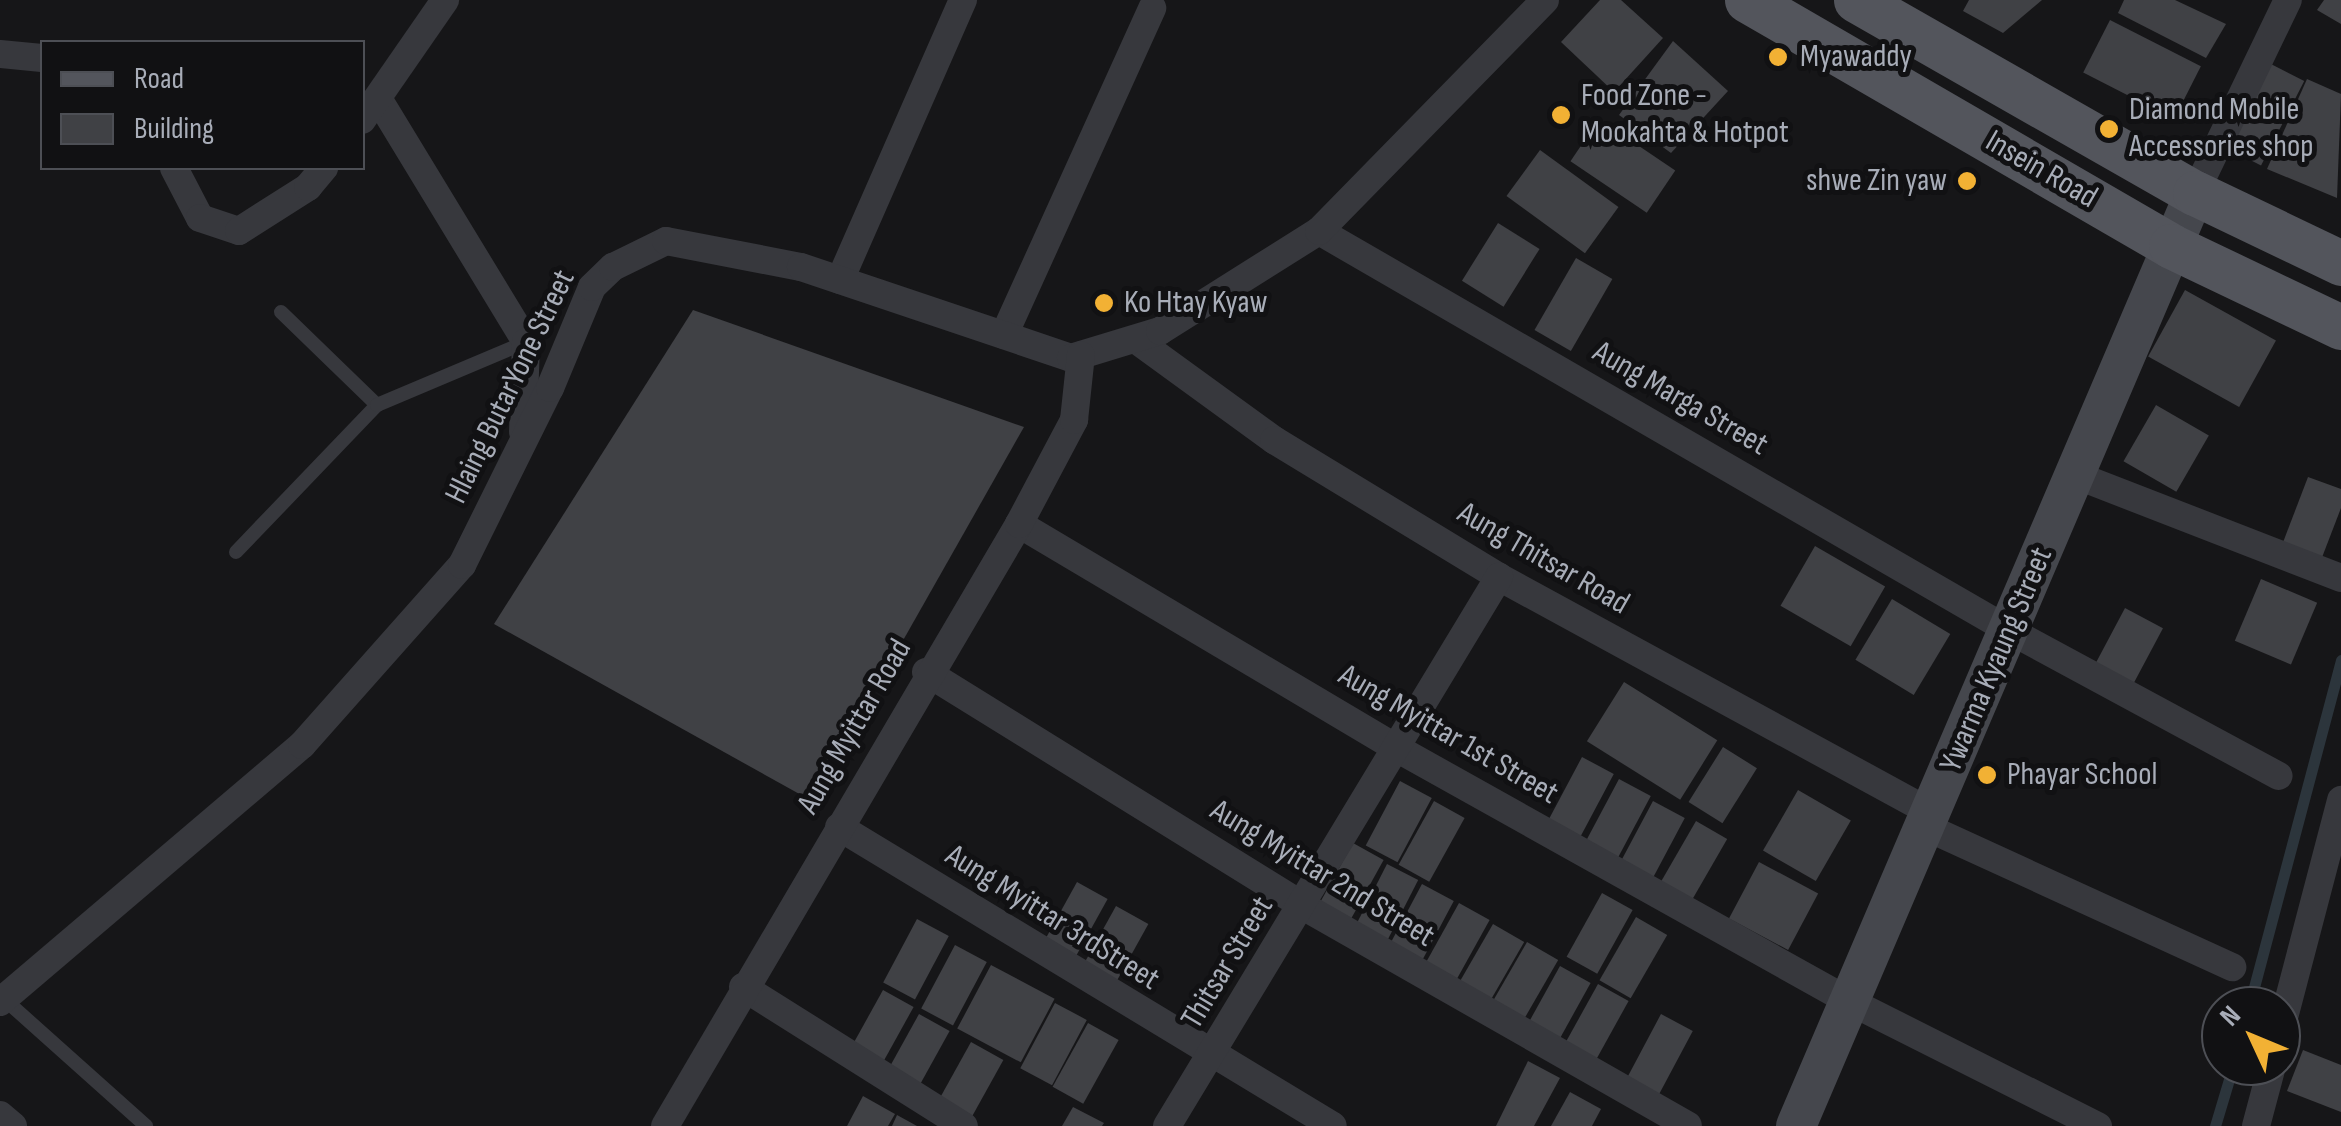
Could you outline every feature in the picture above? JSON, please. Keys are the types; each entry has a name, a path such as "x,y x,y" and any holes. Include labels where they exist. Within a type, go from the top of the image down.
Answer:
{"main road":[{"name":"Insein Road","path":"1747,0 2171,246 2341,328"},
{"name":"Insein Road","path":"1870,8 2196,193 2341,263"},
{"name":"Ywarma Kyaung Street","path":"1796,1126 1847,1000 1929,820 2006,628 2078,476 2196,193"}],"street":[{"path":"445,0 370,110 526,342 523,443"},
{"path":"840,280 963,0"},
{"name":"Hlaing ButarYone Street","path":"2,1000 302,745 462,564 523,443 592,288 613,266 666,242 840,280 1071,358 1160,331 1319,231 1544,0"},
{"path":"2196,193 2288,0"},
{"path":"1004,335 1152,8"},
{"path":"0,54 40,58"},
{"path":"175,170 200,218 238,231 308,187 322,170"},
{"name":"Aung Marga Street","path":"1319,231 2006,628 2278,776"},
{"name":"Aung Thitsar Road","path":"1135,339 1274,440 1499,577 1929,820 2232,967"},
{"name":"Aung Myittar Road","path":"665,1126 926,672 1019,524 1074,420 1081,355"},
{"path":"2078,476 2341,578"},
{"name":"Aung Myittar 1st Street","path":"1019,524 1398,748 1847,1000 2098,1126"},
{"name":"Thitsar Street","path":"1167,1126 1499,577"},
{"name":"Aung Myittar 2nd Street","path":"926,672 1303,906 1688,1126"},
{"path":"2292,986 2341,800"},
{"name":"Aung Myittar 3rdStreet","path":"839,827 1211,1058 1334,1126"},
{"path":"743,986 964,1126"},
{"path":"2256,1126 2267,1086"},
{"path":"0,1115 13,1126"}],"lane":[{"path":"281,312 377,405"},
{"path":"236,552 377,405 526,342"},
{"path":"2,1000 146,1126"}],"building":[{"path":"1600,0 1621,0 1663,38 1614,92 1561,42"},
{"path":"1969,0 2042,0 2003,33 1963,11"},
{"path":"2124,0 2175,0 2226,24 2206,58 2118,13"},
{"path":"2324,0 2341,0 2341,24 2317,10"},
{"path":"2110,20 2201,66 2174,119 2083,73"},
{"path":"1673,41 1728,91 1671,153 1619,115"},
{"path":"2265,61 2304,81 2261,166 2222,146"},
{"path":"2307,79 2341,94 2337,198 2267,169"},
{"path":"1599,119 1675,170 1647,213 1570,161"},
{"path":"1540,150 1618,207 1585,253 1506,196"},
{"path":"1498,223 1540,249 1504,307 1462,281"},
{"path":"1576,258 1612,279 1571,351 1534,330"},
{"path":"2185,290 2276,340 2239,407 2148,356"},
{"path":"693,310 1024,427 812,801 494,624"},
{"path":"2156,405 2209,436 2176,492 2124,461"},
{"path":"2308,477 2341,489 2341,508 2321,560 2282,545"},
{"path":"1815,546 1885,586 1851,646 1780,606"},
{"path":"2261,579 2317,603 2291,665 2235,641"},
{"path":"1892,599 1950,634 1914,695 1855,660"},
{"path":"2125,608 2163,628 2132,686 2094,665"},
{"path":"1624,682 1717,740 1680,800 1587,741"},
{"path":"1723,747 1757,768 1722,823 1689,802"},
{"path":"1582,757 1614,774 1580,837 1548,821"},
{"path":"1619,779 1651,796 1617,859 1585,843"},
{"path":"1400,781 1432,798 1398,862 1366,845"},
{"path":"1798,790 1851,820 1816,881 1763,851"},
{"path":"1434,801 1465,818 1429,882 1399,865"},
{"path":"1653,801 1685,818 1651,881 1619,865"},
{"path":"1696,821 1727,839 1691,902 1660,884"},
{"path":"1353,843 1384,860 1349,923 1318,906"},
{"path":"1759,862 1818,893 1788,950 1729,919"},
{"path":"1387,864 1418,880 1385,944 1354,928"},
{"path":"1077,882 1108,899 1073,962 1042,945"},
{"path":"1422,884 1454,901 1420,964 1388,948"},
{"path":"1602,893 1633,910 1597,974 1567,957"},
{"path":"1459,903 1490,920 1454,984 1424,967"},
{"path":"1116,906 1148,924 1113,988 1081,970"},
{"path":"1636,917 1667,935 1631,998 1600,980"},
{"path":"917,919 949,936 915,999 883,983"},
{"path":"1493,924 1524,942 1488,1005 1456,987"},
{"path":"1527,942 1558,960 1522,1023 1490,1005"},
{"path":"955,945 987,962 953,1025 921,1009"},
{"path":"991,965 1055,999 1021,1062 957,1029"},
{"path":"1560,966 1591,983 1556,1046 1525,1029"},
{"path":"1598,984 1629,1001 1594,1064 1563,1047"},
{"path":"883,990 914,1007 879,1070 848,1053"},
{"path":"1055,1003 1087,1020 1052,1085 1020,1068"},
{"path":"919,1014 950,1031 915,1094 884,1077"},
{"path":"1661,1014 1693,1031 1659,1095 1627,1078"},
{"path":"1088,1023 1119,1040 1083,1104 1053,1087"},
{"path":"971,1042 1003,1060 968,1124 936,1106"},
{"path":"2303,1050 2341,1065 2341,1112 2287,1091 2289,1086 2301,1086"},
{"path":"1528,1061 1560,1078 1534,1126 1496,1126"},
{"path":"1570,1092 1601,1109 1592,1126 1551,1126"},
{"path":"863,1096 895,1114 888,1126 847,1126"},
{"path":"1073,1107 1104,1123 1062,1126"},
{"path":"897,1115 917,1126 892,1126"}],"waterway":[{"path":"2254,986 2341,660"},
{"path":"2215,1126 2227,1086"}],"place":[{"name":"Myawaddy","path":"1778,57"},
{"name":"Food Zone - Mookahta & Hotpot","path":"1561,115"},
{"name":"Diamond Mobile Accessories shop","path":"2109,129"},
{"name":"shwe Zin yaw","path":"1967,181"},
{"name":"Ko Htay Kyaw","path":"1104,303"},
{"name":"Phayar School","path":"1987,775"}]}
